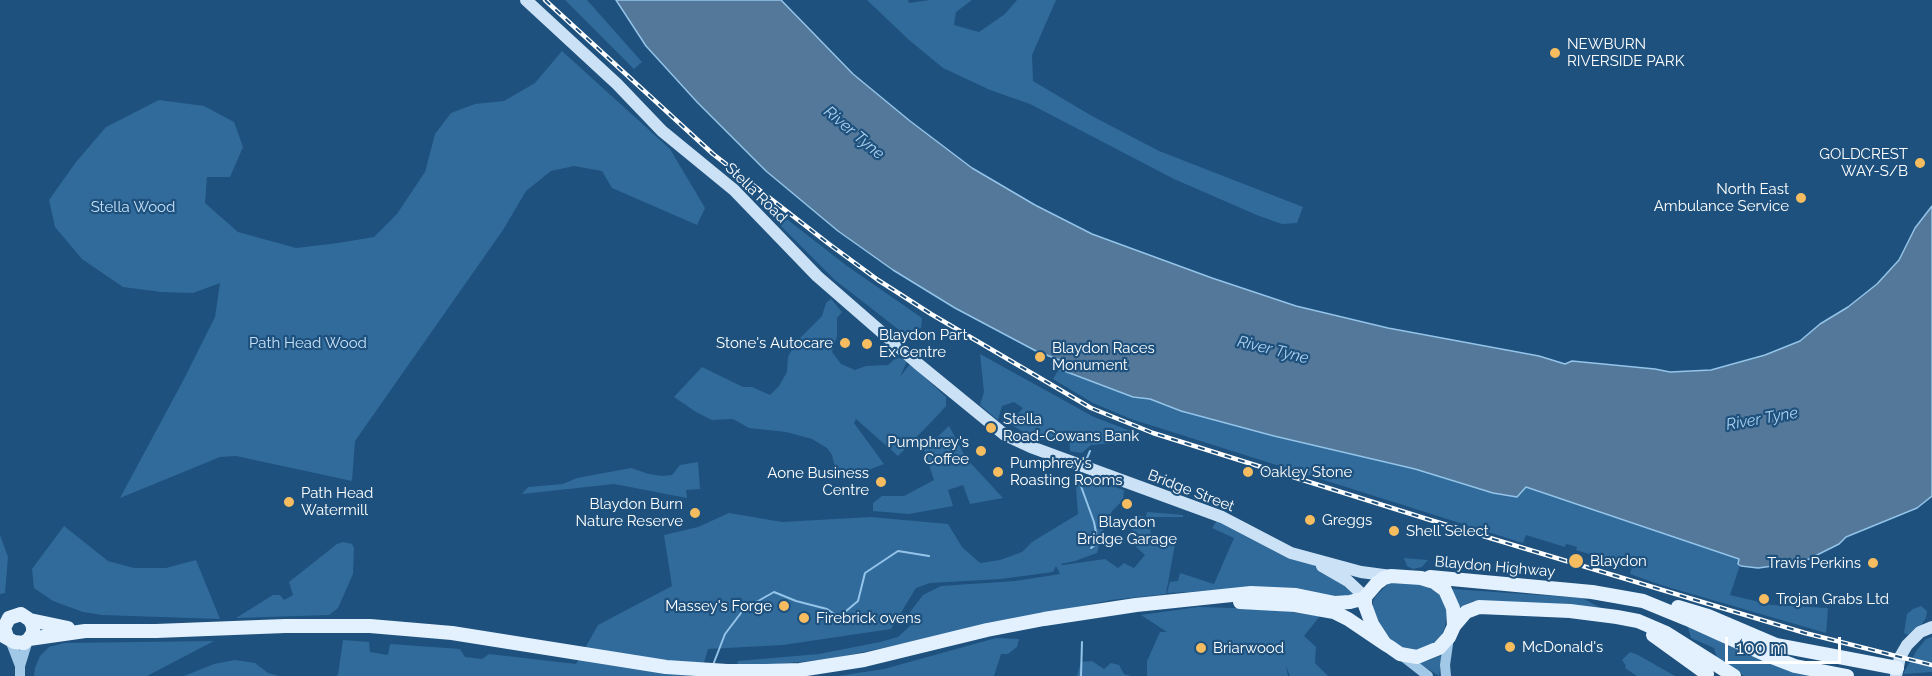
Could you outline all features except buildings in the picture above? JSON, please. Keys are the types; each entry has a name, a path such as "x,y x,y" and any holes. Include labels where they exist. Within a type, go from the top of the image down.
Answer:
{"main road":[{"name":"Stella Road","path":"526,0 617,84 662,131 734,190 816,276 967,405"},
{"name":"Bridge Street","path":"967,405 1005,435 1031,447 1222,517 1291,553 1361,572 1391,576"},
{"name":"Bridge Street","path":"1308,558 1348,581 1365,597"},
{"path":"85,631 30,620 21,614 4,620 6,637 19,643 85,631 370,626 452,633 640,664 727,671 800,670 864,660 987,630 1136,605 1270,593 1345,603 1365,597 1381,579 1391,576 1424,578 1445,590 1453,608 1451,631"},
{"name":"Blaydon Highway","path":"1413,577 1592,592 1643,601 1795,666 1846,676"},
{"path":"1365,597 1369,616 1385,644"},
{"path":"1202,598 1294,605 1334,612 1400,654 1412,657 1426,655 1439,648 1466,612 1479,607 1578,612 1638,621 1712,672 1734,676"},
{"path":"1643,601 1667,603 1708,616 1776,645 1897,672 1902,653 1907,645 1920,632 1932,627"},
{"path":"29,640 33,629 30,620"}],"street":[{"path":"1446,676 1445,665 1451,631"},
{"path":"6,637 20,671"},
{"path":"20,671 29,640"},
{"path":"1400,654 1428,676"}],"green space":[{"path":"565,0 587,0 642,62 634,69"},
{"path":"867,0 908,0 909,3 930,0 972,0 956,12 954,25 979,32 1005,14 1017,0 1056,0 1032,55 1033,81 1092,116 1159,151 1303,207 1297,223 1282,224 1259,216 1174,179 1030,104 990,90 943,68 909,40"},
{"name":"Path Head Wood","path":"562,51 670,149 705,208 697,225 612,188 602,171 574,166 551,171 526,191 503,230 355,441 352,481 236,456 220,457 120,498 215,317 220,283 193,293 123,287 82,259 55,227 49,200 76,162 106,127 159,100 204,106 234,122 243,147 230,177 207,177 205,203 238,232 296,248 374,237 397,214 425,172 435,134 451,113 475,104 504,101 535,83"},
{"path":"775,210 847,266 922,318 921,328 903,333 835,280 769,214"},
{"path":"831,299 842,312 837,318 837,336 832,352 841,364 855,370 866,366 888,365 897,357 907,361 900,377 910,364 946,397 946,406 898,456 856,419 854,423 884,464 861,473 838,478 832,455 827,448 812,439 786,432 749,428 733,419 712,420 674,397 702,367 743,387 752,387 770,395 779,386 787,372 788,357 796,342 822,316 826,303"},
{"path":"980,354 1094,417 1138,434 1123,442 1091,445 1082,453 1070,451 1069,432 1043,440 1028,435 1010,424 1023,408 1014,402 1002,406 998,420 980,405 984,392"},
{"path":"1059,369 1133,397 1150,399 1181,411 1274,436 1415,469 1493,493 1517,496 1526,487 1740,559 1730,595 1772,605 1828,608 1826,633 1661,585 1630,574 1632,567 1576,550 1577,547 1571,545 1566,544 1565,547 1526,535 1523,543 1131,419 1093,403 1053,379"},
{"path":"949,426 966,458 1003,498 970,504 963,485 948,490 953,506 909,514 873,511 873,503 882,496 904,496 934,480 924,450"},
{"path":"698,462 700,489 686,490 687,498 614,484 522,494 528,487 563,484 577,478 631,468 649,474 672,475 680,465"},
{"path":"1075,474 1124,490 1123,500 1112,511 1104,528 1097,553 1060,564 1105,559 1118,568 1124,563 1134,568 1145,555 1136,547 1142,537 1130,528 1150,519 1151,539 1175,544 1166,594 1111,600 830,659 767,665 737,665 738,661 819,654 898,637 913,623 907,616 923,595 941,586 1015,581 1060,574 1056,566 1053,572 1001,579 930,583 916,588 891,629 783,645 708,649 700,676 335,676 338,675 343,640 369,642 370,652 388,655 390,644 460,649 465,657 482,659 489,654 576,664 598,625 672,586 664,535 698,527 729,513 782,522 871,517 948,524 962,547 980,563 1000,560 1022,552 1032,542 1078,514"},
{"path":"1147,512 1183,515 1183,517 1146,517"},
{"path":"1137,516 1146,517 1125,528 1136,520"},
{"path":"1219,517 1309,560 1366,597 1353,604 1231,590 1167,593 1170,582 1178,581 1180,573 1214,584 1234,538 1212,528"},
{"path":"64,526 108,561 134,568 166,568 196,560 220,619 102,615 83,612 53,601 34,588 32,569"},
{"path":"0,535 8,557 5,593 0,594"},
{"path":"343,542 352,544 354,548 353,574 338,608 329,615 236,618 273,595 280,595 284,600 293,595 289,582 337,544"},
{"path":"1404,558 1428,560 1422,567 1413,569 1407,566"},
{"path":"1397,580 1420,583 1440,595 1447,610 1445,627 1435,645 1421,651 1406,651 1389,640 1373,612 1373,601 1389,583"},
{"path":"1452,589 1582,598 1603,609 1474,601 1460,607"},
{"path":"1921,606 1927,611 1926,618 1908,635 1904,633 1907,614"},
{"path":"1198,607 1268,609 1320,616 1304,636 1316,647 1315,663 1328,676 1290,676 1286,666 1288,676 1147,676 1147,661 1160,632 1167,632 1141,615"},
{"path":"1689,624 1728,646 1819,676 1744,676 1718,661 1714,648 1691,638"},
{"path":"1932,637 1932,672 1903,674 1917,650 1926,639"},
{"path":"996,638 1019,639 1017,647 1008,654 1001,654 994,676 838,676 884,669"},
{"path":"214,641 147,676 34,676 40,656 49,647 64,643"},
{"path":"1630,652 1675,676 1637,676 1625,668 1622,660"},
{"path":"1442,655 1439,676 1419,663 1430,660"},
{"path":"235,660 255,663 268,673 279,676 184,676 214,664"},
{"path":"1092,661 1104,669 1111,663 1119,665 1124,674 1131,676 1077,676 1081,662"}],"water":[{"name":"River Tyne","path":"616,0 781,0 853,74 972,168 1035,205 1092,234 1296,306 1388,328 1539,356 1565,364 1572,361 1670,372 1711,370 1765,355 1800,341 1877,284 1899,260 1915,228 1932,206 1932,496 1917,508 1846,537 1839,544 1803,562 1758,568 1741,566 1738,564 1739,559 1526,487 1517,497 1493,493 1415,469 1274,436 1181,411 1150,399 1133,397 1059,369 1062,361 1036,351 955,308 893,270 838,231 766,171 697,102 646,46"}],"waterway":[{"path":"1085,463 1090,451"},
{"path":"1082,471 1078,478 1094,522 1098,543 1091,548"},
{"path":"713,665 725,634 744,609 774,592 796,601 827,609 839,617 858,601 865,573 898,551 929,556"},
{"path":"1081,676 1082,642"}],"railway":[{"path":"545,0 713,154 829,244 878,280 931,314 1091,408 1153,433 1427,519 1805,633 1932,665"}],"place":[{"name":"NEWBURN RIVERSIDE PARK","path":"1555,53"},
{"name":"GOLDCREST WAY-S/B","path":"1920,163"},
{"name":"North East Ambulance Service","path":"1801,198"},
{"name":"Stone's Autocare","path":"845,343"},
{"name":"Blaydon Part Ex Centre","path":"867,344"},
{"name":"Blaydon Races Monument","path":"1040,357"},
{"name":"Stella Road-Cowans Bank","path":"991,428"},
{"name":"Pumphrey's Coffee","path":"981,451"},
{"name":"Pumphrey's Roasting Rooms","path":"998,472"},
{"name":"Oakley Stone","path":"1248,472"},
{"name":"Aone Business Centre","path":"881,482"},
{"name":"Path Head Watermill","path":"289,502"},
{"name":"Blaydon Bridge Garage","path":"1127,504"},
{"name":"Blaydon Burn Nature Reserve","path":"695,513"},
{"name":"Greggs","path":"1310,520"},
{"name":"Shell Select","path":"1394,531"},
{"name":"Blaydon","path":"1576,561"},
{"name":"Travis Perkins","path":"1873,563"},
{"name":"Trojan Grabs Ltd","path":"1764,599"},
{"name":"Massey's Forge","path":"784,606"},
{"name":"Firebrick ovens","path":"804,618"},
{"name":"McDonald's","path":"1510,647"},
{"name":"Briarwood","path":"1201,648"}],"park label":[{"name":"Stella Wood","path":"133,207"}]}
